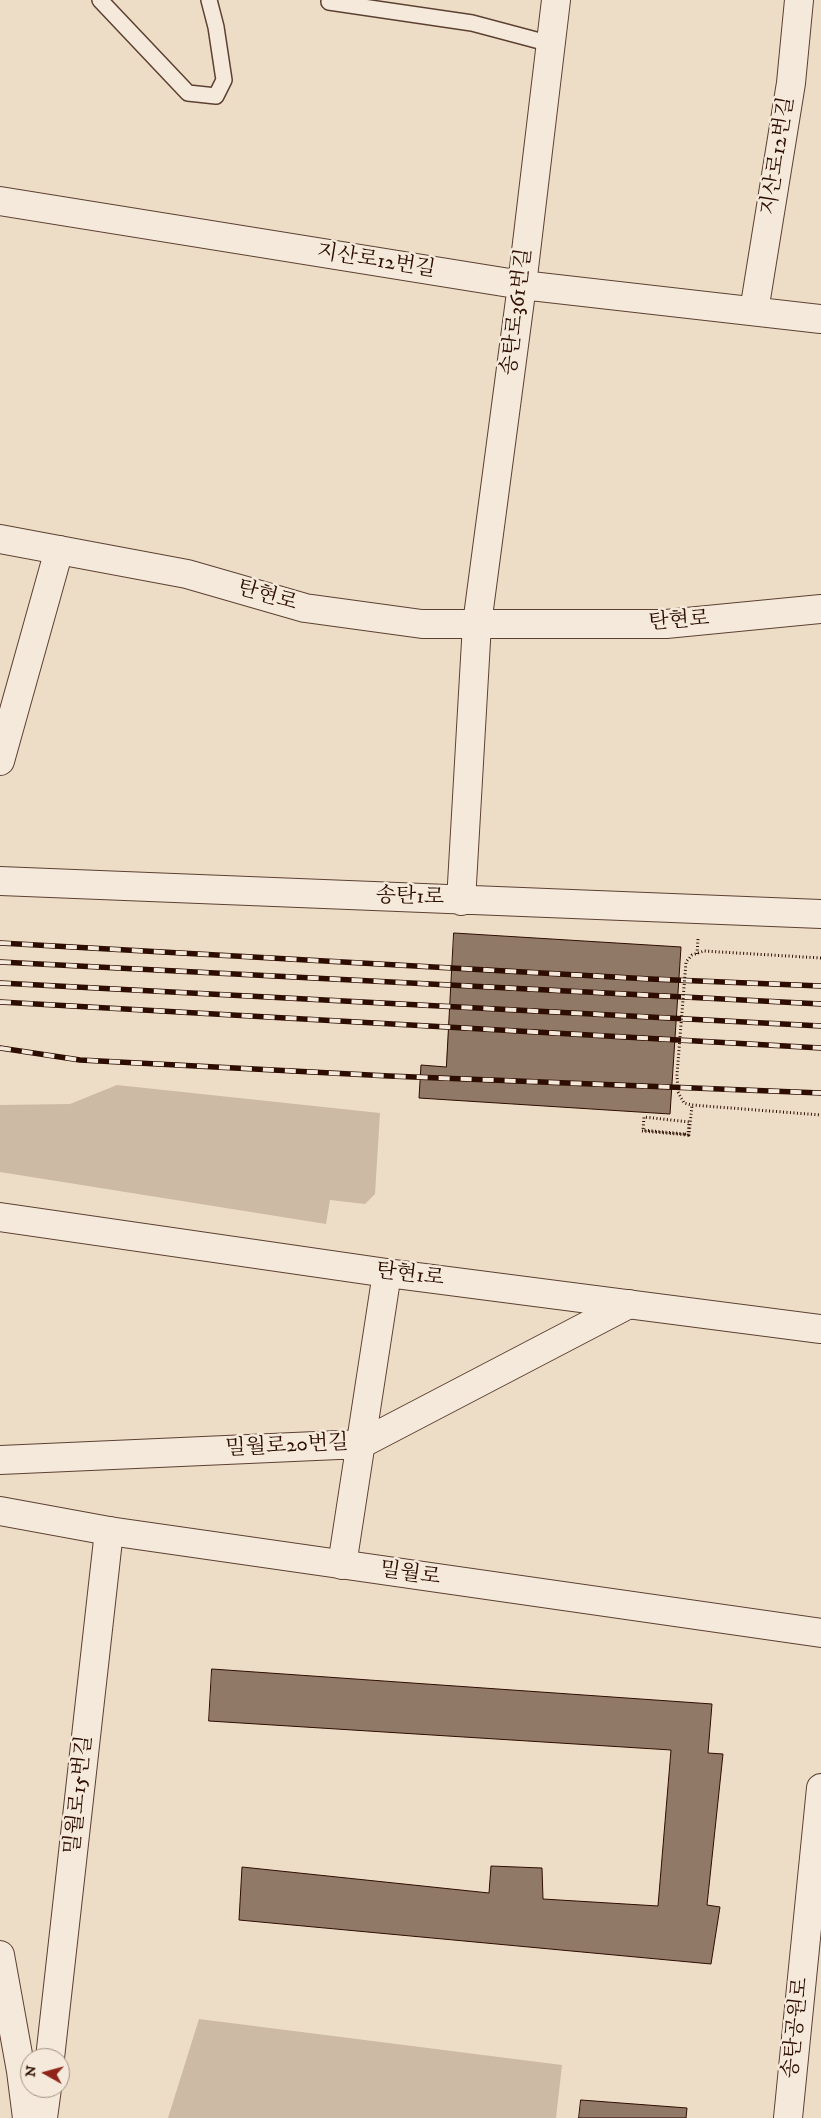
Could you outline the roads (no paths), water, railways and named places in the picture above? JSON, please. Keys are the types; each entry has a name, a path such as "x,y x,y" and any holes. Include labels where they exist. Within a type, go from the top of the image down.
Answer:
{"street":[{"name":"송탄로361번길","path":"477,624 522,285 556,0"},
{"name":"지산로12번길","path":"754,311 791,82 799,0"},
{"name":"지산로12번길","path":"0,201 522,285 821,319"},
{"name":"탄현로","path":"0,539 187,574 305,608 422,624 666,624 821,609"},
{"path":"0,761 59,550"},
{"path":"461,900 477,624"},
{"name":"송탄1로","path":"0,881 821,914"},
{"name":"탄현1로","path":"0,1217 387,1274 821,1329"},
{"path":"342,1565 387,1274"},
{"name":"밀월로20번길","path":"0,1460 361,1444 629,1304"},
{"name":"밀월로","path":"0,1511 109,1531 821,1633"},
{"name":"밀월로15번길","path":"51,2048 109,1531"},
{"name":"송탄공원로","path":"788,2118 821,1788"},
{"path":"0,1955 21,2071 27,2118"},
{"path":"43,2118 46,2098"}],"lane":[{"path":"100,0 188,93 216,96 224,80 216,27 209,0"},
{"path":"326,1 472,23 551,44"}],"railway":[{"path":"0,943 650,979 821,986"},
{"path":"0,962 821,1004"},
{"path":"0,983 821,1026"},
{"path":"0,1002 821,1048"},
{"path":"0,1048 80,1060 389,1076 821,1093"}]}
